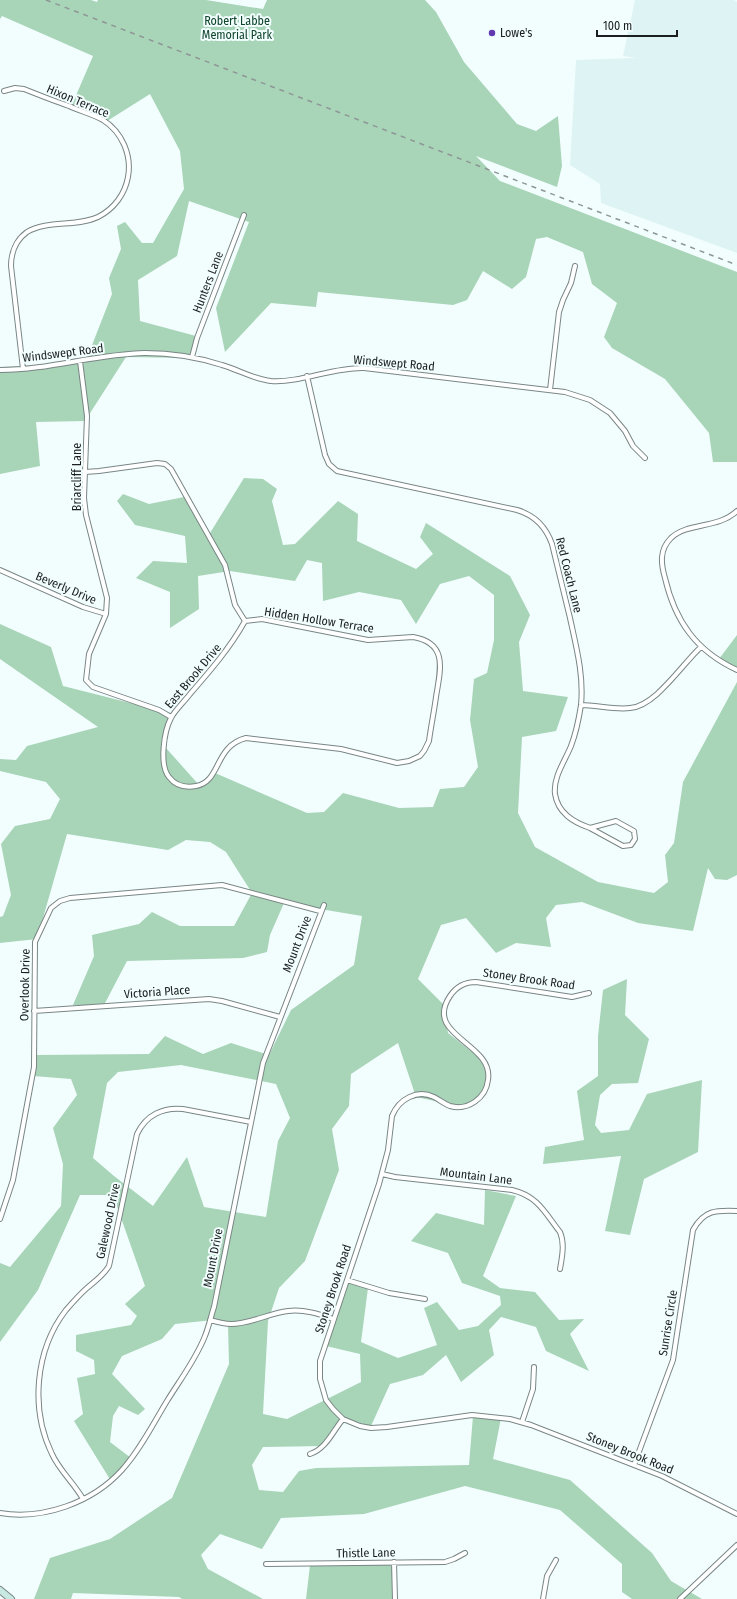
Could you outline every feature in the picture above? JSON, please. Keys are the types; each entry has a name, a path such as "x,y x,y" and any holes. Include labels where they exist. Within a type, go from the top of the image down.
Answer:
{"street":[{"name":"Hixon Terrace","path":"4,91 15,88 24,89 102,119 114,129 120,137 126,148 129,160 129,174 125,188 118,200 108,211 97,218 87,221 33,230 22,237 14,247 11,256 11,266 23,368"},
{"name":"Hunters Lane","path":"192,357 197,338 244,216"},
{"path":"550,390 559,312 571,283 575,266"},
{"name":"Windswept Road","path":"0,370 142,353 161,353 192,357 224,366 262,380 284,381 346,368 364,368 550,390 577,394 601,406 618,421 633,446 645,458"},
{"name":"Briarcliff Lane","path":"80,361 87,416 84,498 86,515 107,598 106,614"},
{"name":"Red Coach Lane","path":"307,376 325,455 329,464 337,471 517,510 531,516 542,526 552,544 578,651 581,678 581,705 573,741 556,779 555,793 560,808 568,817 623,846 631,845 635,839 635,832 631,828 618,822 590,828"},
{"path":"85,472 157,463 165,464 171,468 225,565 235,605 245,622"},
{"path":"737,511 723,521 676,534 668,542 662,553 662,566 673,606 684,626 702,647 716,659 737,670"},
{"name":"Beverly Drive","path":"0,570 83,607 106,614 89,654 85,676 88,683 93,687 159,710 171,717"},
{"name":"Hidden Hollow Terrace","path":"245,622 262,619 368,640 414,637 430,643 439,655 441,668 429,741 424,751 415,759"},
{"name":"East Brook Drive","path":"245,622 234,641 171,717 164,743 163,759 164,769 175,783 185,786 198,786 206,782 214,771 222,755 230,745 235,741 246,738 341,749 397,763 404,763 415,759"},
{"path":"581,705 624,709 644,704 656,696 693,654 702,647"},
{"name":"Overlook Drive","path":"0,1219 13,1180 32,1080 35,1054 34,1011 36,937 51,908 56,903 65,899 222,885 320,911"},
{"name":"Mount Drive","path":"0,1513 18,1515 57,1509 83,1499 109,1482 131,1459 197,1352 205,1336 210,1320 263,1063 320,911 324,905"},
{"name":"Stoney Brook Road","path":"589,993 572,997 476,982 466,983 456,989 450,996 446,1004 446,1022 451,1031 478,1052 486,1063 489,1077 486,1088 476,1101 460,1107 450,1106 435,1098 423,1095 412,1096 404,1100 392,1116 388,1150 382,1174 320,1361 320,1379 326,1400 333,1409 343,1419 360,1426 372,1428 472,1416 497,1416 522,1422 662,1476 737,1514"},
{"name":"Victoria Place","path":"34,1011 209,999 222,1001 280,1018"},
{"name":"Galewood Drive","path":"83,1499 76,1487 55,1460 47,1442 39,1412 39,1379 47,1347 61,1317 76,1299 103,1274 109,1266 137,1134 143,1124 154,1114 167,1109 175,1108 184,1108 251,1122"},
{"name":"Mountain Lane","path":"382,1174 395,1177 512,1190 523,1193 535,1200 560,1232 563,1250 560,1269"},
{"name":"Sunrise Circle","path":"634,1465 674,1356 693,1230 700,1220 714,1211 737,1211"},
{"path":"347,1280 389,1293 425,1299"},
{"path":"210,1320 226,1324 240,1324 280,1312 295,1311 312,1312 333,1319"},
{"path":"522,1422 533,1389 534,1367"},
{"path":"310,1454 321,1448 343,1419"},
{"path":"680,1599 737,1544"},
{"name":"Thistle Lane","path":"266,1564 445,1562 454,1559 465,1552"},
{"path":"543,1599 544,1586 547,1576 556,1560"},
{"path":"394,1562 395,1599"},
{"path":"0,1590 11,1599"}],"shaded area":[{"path":"635,0 734,0 737,2 737,253 601,203 600,184 570,165 576,60 636,58 623,56"}],"green space":[{"name":"Robert Labbe Memorial Park","path":"0,0 91,0 97,2 98,0 206,0 263,9 267,0 425,0 436,12 464,62 517,124 536,131 558,116 562,166 557,187 476,156 500,181 737,272 737,462 713,462 709,433 665,379 612,348 604,337 617,303 592,284 583,252 547,237 536,239 526,277 512,289 483,271 467,300 453,305 318,292 316,307 271,303 225,352 216,308 249,222 189,201 177,256 138,280 140,321 196,336 189,358 126,357 85,421 36,422 40,466 0,474 0,367 85,363 112,294 109,278 121,249 117,226 125,222 142,243 153,243 184,189 180,151 150,94 104,123 71,107 93,56 2,16 0,19"},
{"path":"244,478 263,479 277,489 272,501 283,545 295,544 338,501 358,514 357,541 416,569 433,554 420,537 426,523 510,576 530,615 519,642 523,691 568,697 556,731 522,737 518,813 535,847 598,882 654,893 668,882 665,855 674,843 683,782 737,682 737,875 727,880 715,879 708,868 693,931 638,923 582,902 556,905 546,918 551,947 516,943 496,953 466,918 441,925 418,979 444,1005 448,1033 486,1063 488,1085 468,1108 416,1097 398,1043 351,1074 349,1106 332,1129 339,1170 305,1261 279,1288 268,1321 263,1414 287,1419 361,1382 360,1354 326,1346 347,1282 368,1288 361,1342 398,1358 437,1345 424,1308 437,1302 459,1330 478,1326 501,1305 500,1296 462,1283 448,1253 411,1241 436,1213 484,1225 485,1190 516,1196 483,1276 500,1288 535,1292 559,1320 584,1319 570,1334 589,1371 546,1351 536,1327 501,1317 489,1330 494,1355 461,1382 446,1355 423,1375 390,1384 371,1426 343,1418 324,1446 263,1447 252,1465 259,1490 283,1492 299,1471 316,1468 469,1465 473,1416 501,1418 493,1459 570,1480 652,1553 671,1581 702,1599 632,1599 622,1592 622,1564 560,1510 465,1486 364,1514 281,1518 262,1549 220,1534 201,1555 208,1569 263,1599 182,1599 179,1597 73,1593 71,1599 34,1599 50,1558 110,1539 172,1498 229,1364 228,1325 213,1320 175,1324 162,1339 122,1356 112,1374 145,1409 138,1415 119,1406 113,1416 110,1442 131,1458 111,1481 74,1421 83,1414 77,1378 95,1374 94,1360 76,1351 76,1335 131,1325 137,1316 125,1304 145,1286 113,1195 80,1195 38,1290 0,1342 0,1263 10,1267 61,1206 63,1164 53,1128 77,1095 71,1079 33,1076 36,1055 149,1054 165,1036 203,1054 231,1043 269,1055 291,1010 354,965 362,916 284,903 270,935 267,952 243,958 127,961 104,1005 73,1005 94,956 92,935 139,924 152,912 180,926 234,926 252,893 226,852 210,842 186,840 168,850 67,834 37,939 0,943 0,917 3,916 11,895 1,844 15,826 50,819 60,799 46,782 0,771 0,759 16,760 27,746 98,727 0,659 0,624 51,647 63,686 170,713 166,748 199,785 215,773 307,813 324,812 343,793 399,808 433,807 440,789 464,787 478,767 470,720 474,679 487,673 494,640 494,595 469,576 440,584 416,624 401,600 359,592 323,601 322,563 307,560 295,581 230,571 198,576 199,609 170,628 170,592 136,578 153,561 187,563 185,536 135,525 117,501 123,494 149,504 189,496 210,533","holes":["181,1065 276,1084 290,1118 278,1141 266,1217 204,1207 187,1157 153,1206 93,1158 107,1083 118,1072"]},
{"path":"737,635 737,670 719,659"},
{"path":"627,979 625,1015 649,1039 638,1083 612,1084 600,1095 595,1125 601,1133 629,1130 647,1094 702,1080 698,1152 644,1179 630,1235 605,1231 621,1156 543,1164 545,1147 584,1140 577,1091 598,1076 598,1036 603,990"},
{"path":"394,1562 395,1599 306,1599 310,1565"}],"railway":[{"path":"46,0 737,265"}],"place":[{"name":"Lowe's","path":"492,33"}]}
